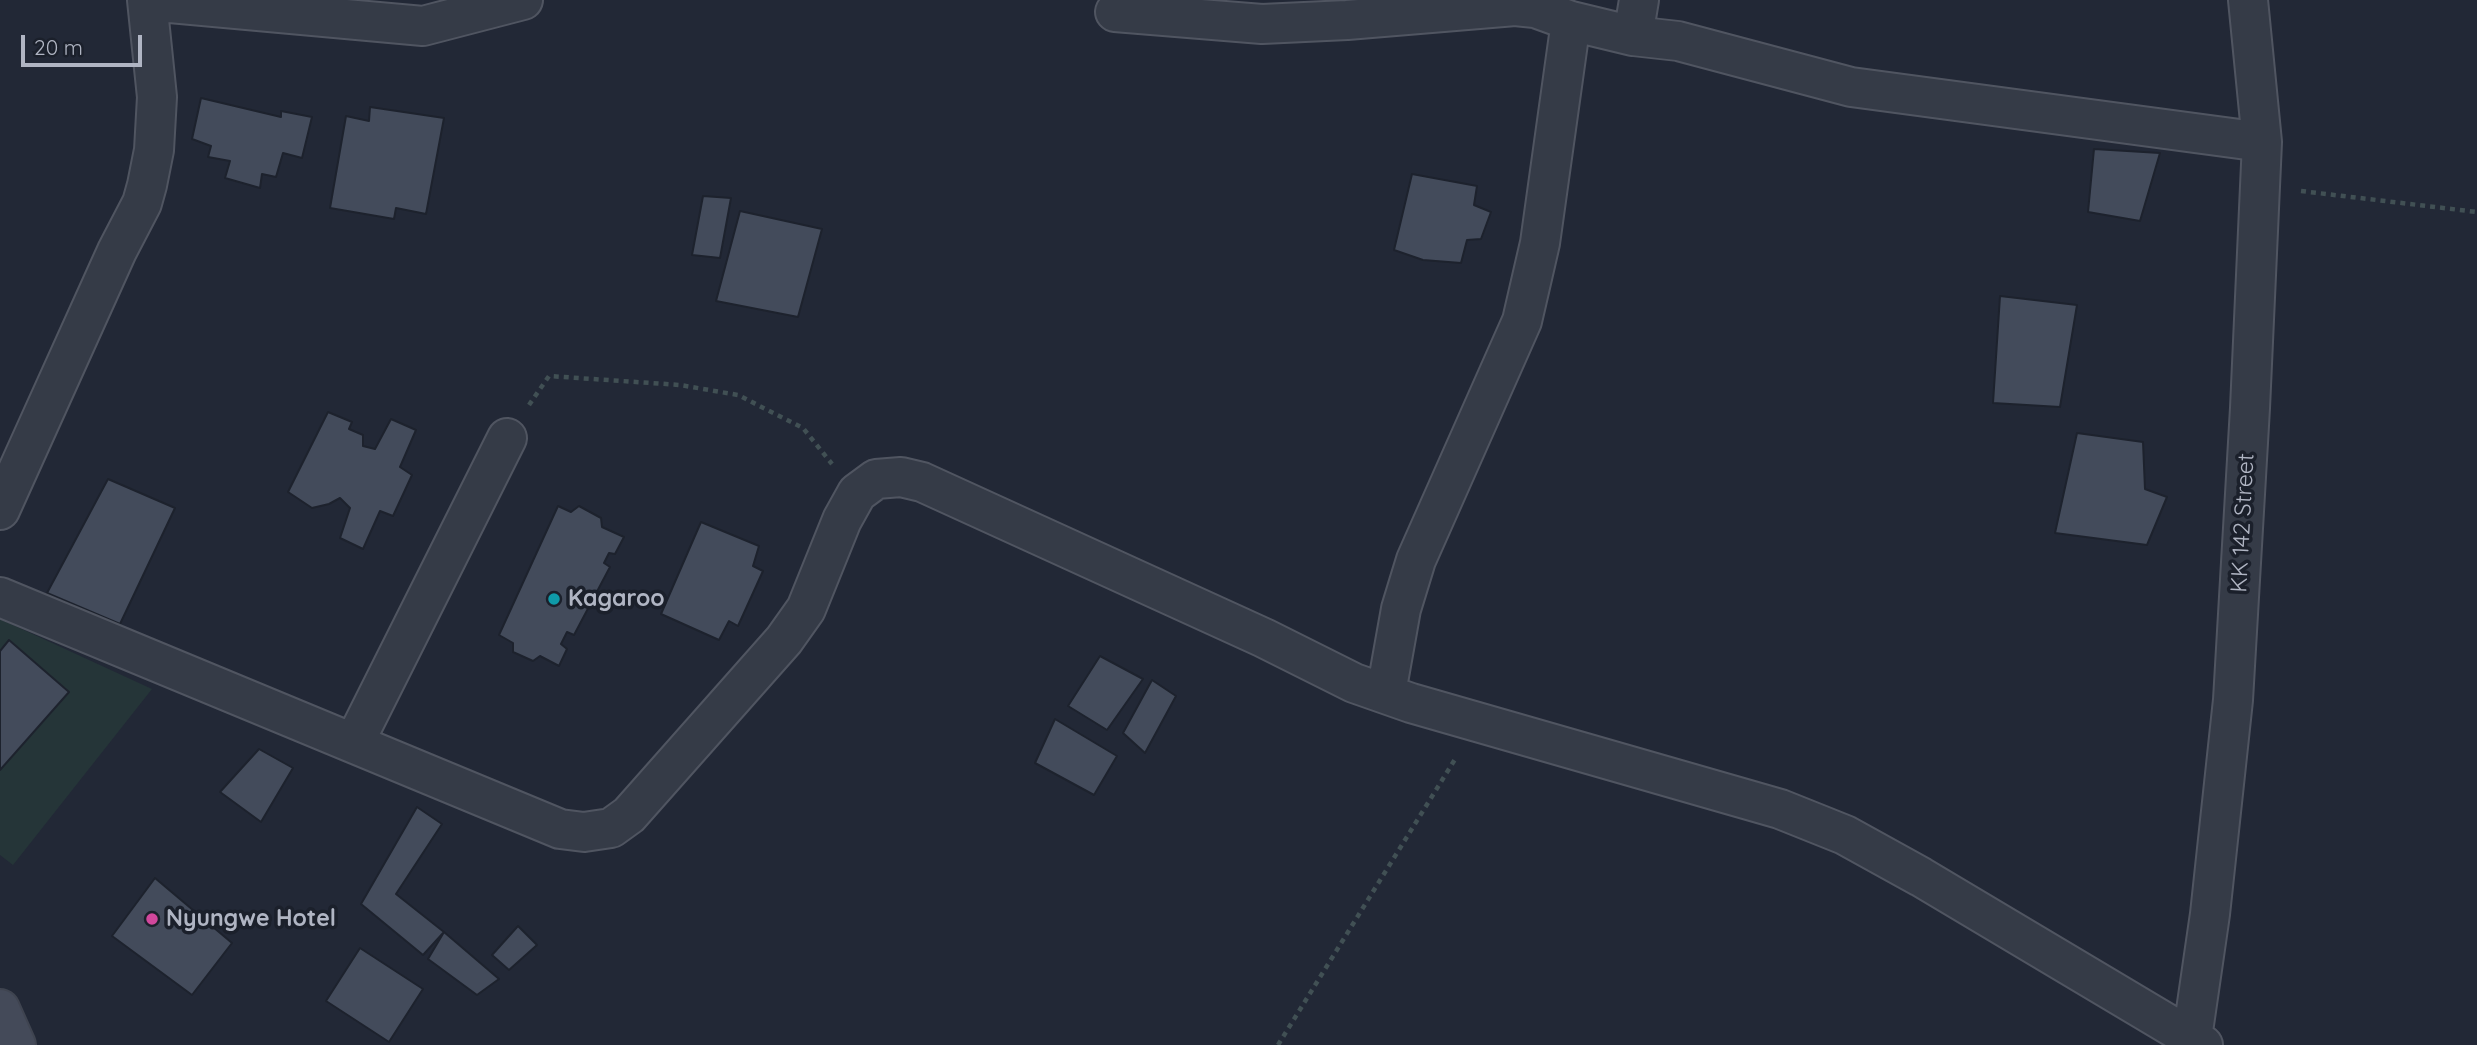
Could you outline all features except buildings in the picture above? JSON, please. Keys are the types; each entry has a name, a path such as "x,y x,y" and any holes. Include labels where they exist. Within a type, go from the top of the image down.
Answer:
{"main road":[{"path":"0,1009 16,1045"}],"street":[{"path":"0,510 117,251 142,203 154,150 157,97 148,1 424,26 523,0"},
{"name":"KK 142 Street","path":"2195,1043 2233,700 2261,186 2262,142 2248,0"},
{"path":"1115,12 1262,24 1348,20 1514,6 1535,8 1571,20 1636,18 1678,41 1851,87 2262,142"},
{"path":"1386,693 1401,609 1416,561 1522,321 1540,243 1571,20"},
{"path":"354,743 507,438"},
{"path":"0,597 560,829 584,832 611,828 629,815 784,640 806,609 842,520 857,493 876,479 901,477 922,482 1264,638 1354,684 1780,809 1846,835 1921,877 2195,1043"}],"path":[{"path":"2261,186 2477,212"},
{"path":"507,438 549,376 680,385 738,395 803,428 857,493"},
{"path":"1278,1045 1478,722"}],"shaded area":[{"path":"0,619 152,689 13,865 0,855"}],"place":[{"name":"Kagaroo","path":"554,599"},
{"name":"Nyungwe Hotel","path":"152,919"}]}
